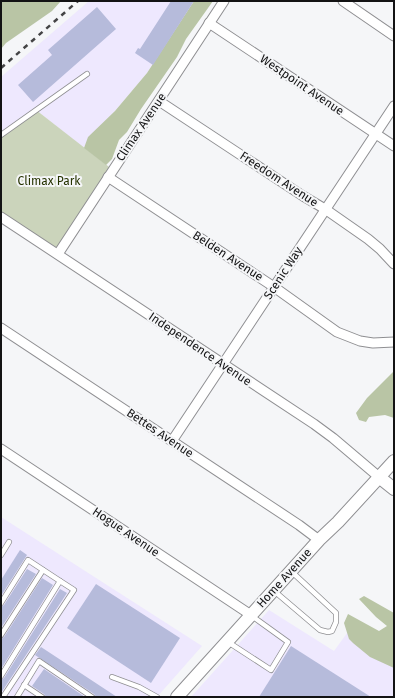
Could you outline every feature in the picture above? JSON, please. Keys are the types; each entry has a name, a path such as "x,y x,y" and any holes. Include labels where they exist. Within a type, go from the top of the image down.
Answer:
{"street":[{"name":"Climax Avenue","path":"58,254 224,1"},
{"path":"343,1 394,36"},
{"name":"Westpoint Avenue","path":"209,23 394,146"},
{"name":"Freedom Avenue","path":"159,101 325,209 380,249 394,264"},
{"name":"Scenic Way","path":"172,441 394,106"},
{"name":"Belden Avenue","path":"108,177 274,287 337,332 360,341 373,343 394,342"},
{"name":"Independence Avenue","path":"1,217 198,348 223,363 333,438 394,489"},
{"name":"Bettes Avenue","path":"1,328 299,524 319,540"},
{"name":"Hogue Avenue","path":"1,450 250,615"},
{"name":"Home Avenue","path":"177,697 291,570 394,461"}],"lane":[{"path":"1,135 87,74"},
{"path":"1,555 9,542"},
{"path":"1,603 28,560 74,590 3,697"},
{"path":"1,635 43,570"},
{"path":"273,590 320,630 328,632 332,630 336,622 336,613 291,570"},
{"path":"1,676 60,581"},
{"path":"227,641 271,670 288,642 250,615"},
{"path":"17,697 39,661 92,697"},
{"path":"112,677 139,687 157,697"},
{"path":"24,685 42,697"}],"shaded area":[{"path":"89,1 194,1 147,73 115,111 89,137 84,148 36,110 1,135 1,77"},
{"path":"1,517 202,646 157,697 1,697"},
{"path":"269,610 334,651 350,629 394,657 394,697 191,697"}],"green space":[{"path":"1,1 61,1 52,11 6,43 1,49"},
{"path":"194,1 213,1 186,39 177,57 127,132 119,140 112,159 106,165 84,148 88,137 115,111 147,73"},
{"name":"Climax Park","path":"36,110 113,170 58,254 1,216 1,135"},
{"path":"394,371 394,418 385,415 369,417 366,422 359,420 356,413 367,398"},
{"path":"364,596 394,613 394,668 370,657 349,639 344,623 348,614 379,631 387,626 359,599"}],"building":[{"path":"171,1 194,1 153,65 135,53 138,48 140,49"},
{"path":"97,7 116,29 33,102 18,85 52,55 48,50"},
{"path":"20,550 27,555 1,596 1,580"},
{"path":"27,569 36,574 1,628 1,607 4,605"},
{"path":"42,578 53,585 1,669 1,639 4,637"},
{"path":"96,584 180,638 151,683 67,628"},
{"path":"60,589 67,593 1,693 1,680 4,678"},
{"path":"291,646 371,697 259,697"},
{"path":"41,647 117,697 96,697 94,694 35,655"},
{"path":"44,669 85,697 46,697 32,686"}],"railway":[{"path":"1,68 78,1"}]}
